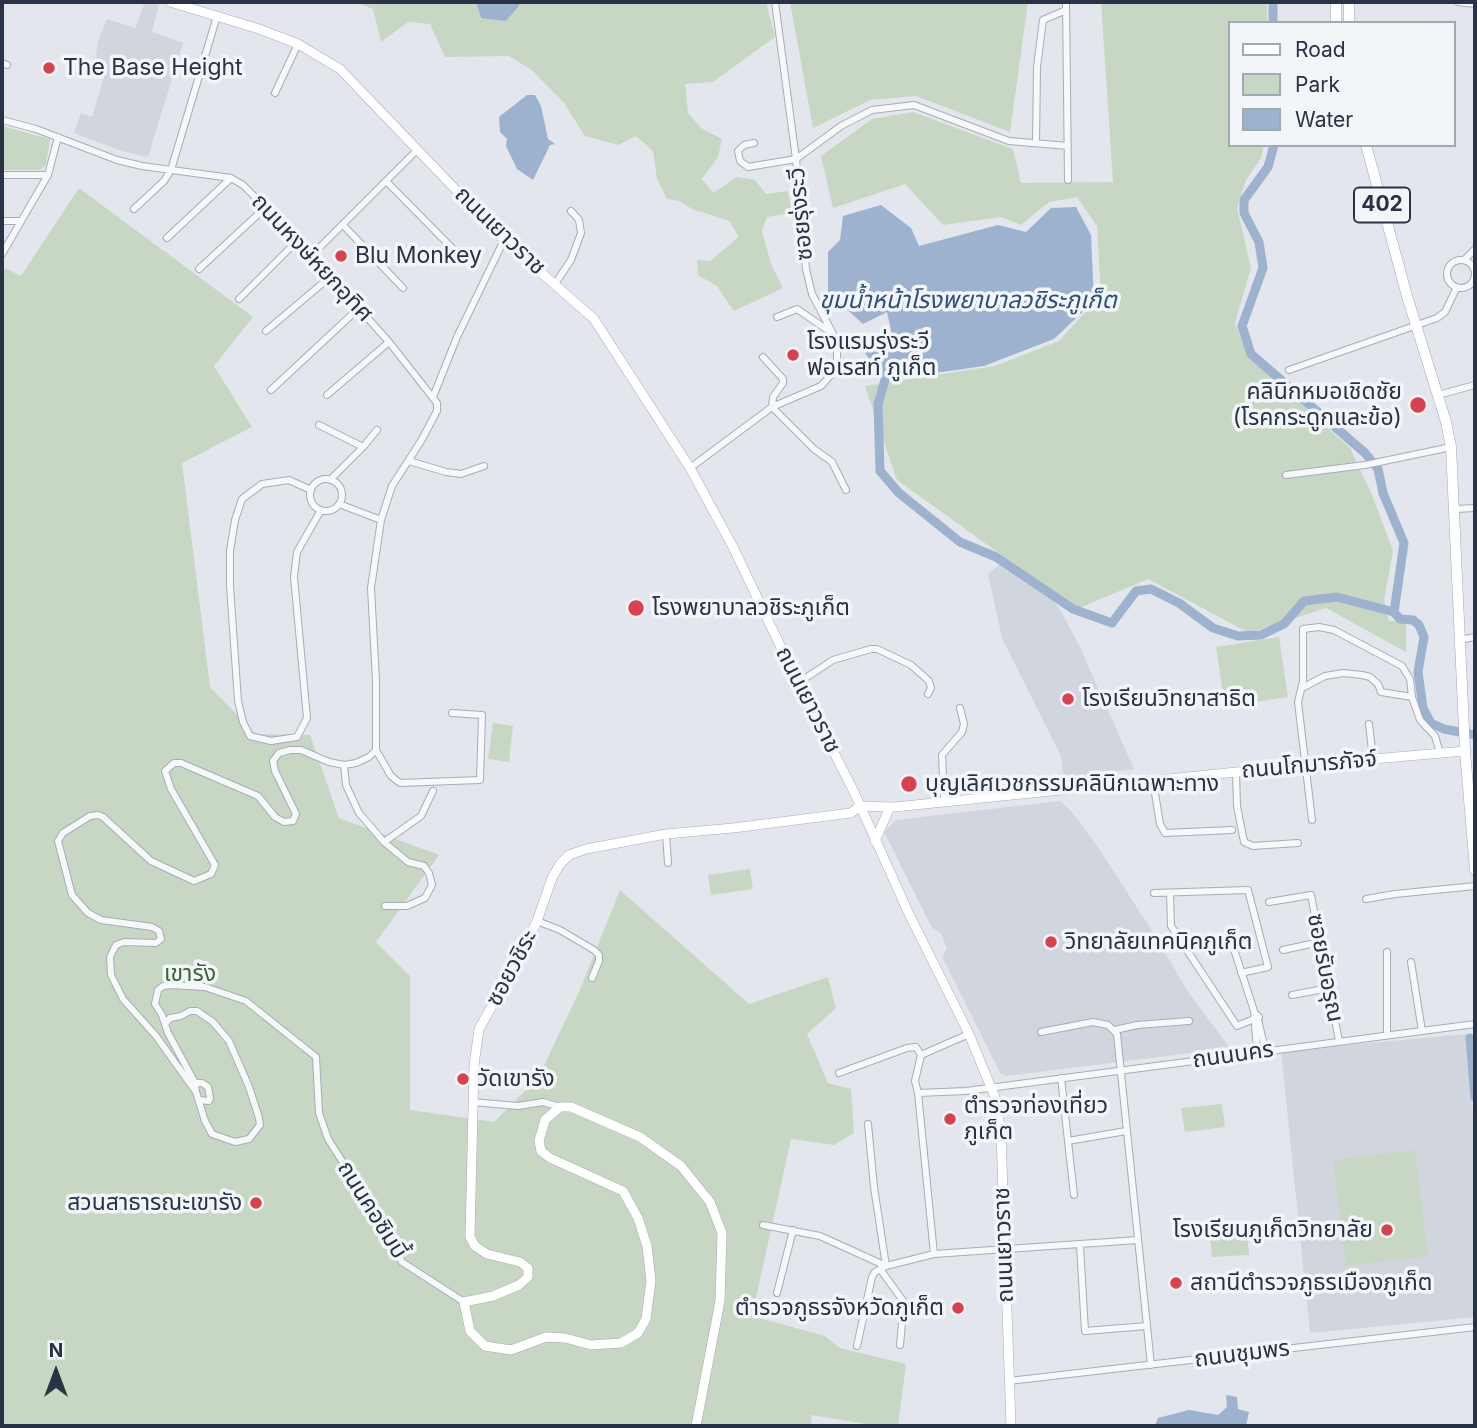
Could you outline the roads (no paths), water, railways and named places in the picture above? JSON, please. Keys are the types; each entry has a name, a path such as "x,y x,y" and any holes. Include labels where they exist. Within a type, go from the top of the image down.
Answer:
{"main road":[{"path":"1336,2 1336,21"},
{"path":"1349,2 1349,21"},
{"name":"402","path":"1366,147 1416,326"},
{"path":"1416,326 1451,447 1463,724 1475,870"}],"street":[{"name":"ถนนเยาวราช","path":"170,2 298,44 340,69 504,240 594,319 690,468 733,547 860,806 969,1034 990,1086 999,1121 1012,1426"},
{"name":"ซอยรุ่งระวี","path":"690,468 772,407 821,386 837,368 837,349 833,334 812,293 806,270 796,159 775,2"},
{"path":"1066,2 1068,180"},
{"path":"1458,2 1475,4"},
{"path":"1037,143 1037,68 1043,20 1066,10"},
{"path":"134,209 164,181 171,170 217,16"},
{"path":"275,93 298,44"},
{"path":"754,143 744,145 738,151 740,161 748,167 796,159 841,126 872,110 914,105 1009,141 1068,146"},
{"name":"ถนนหงษ์หยกอุทิศ","path":"2,120 58,137 117,160 231,178 243,185 312,255 389,342 433,397"},
{"path":"2,254 48,175 58,137"},
{"path":"312,255 418,149"},
{"path":"2,175 48,175"},
{"path":"167,238 231,178"},
{"path":"386,181 454,250"},
{"path":"199,269 267,207"},
{"path":"555,284 571,260 581,233 579,219 571,211"},
{"path":"2,221 21,221"},
{"path":"343,225 403,288"},
{"path":"239,299 298,240"},
{"path":"452,713 482,715 480,780 400,783 391,776 376,750 376,681 371,588 381,520 393,486 437,411 437,403 433,397 457,337 504,240"},
{"path":"1457,288 1448,280 1447,270 1452,262 1464,260 1475,249"},
{"path":"1457,288 1469,286 1474,279 1473,266 1464,260"},
{"path":"266,331 330,276"},
{"path":"1289,370 1437,318 1445,312 1457,288"},
{"path":"271,390 359,308"},
{"path":"776,317 797,309 833,334"},
{"path":"327,395 389,342"},
{"path":"763,357 783,379 773,397 772,407 814,449 832,462 846,490"},
{"path":"1438,395 1475,385"},
{"path":"318,425 363,447"},
{"path":"330,480 377,429"},
{"path":"1286,475 1370,463 1451,447"},
{"path":"409,461 461,474 484,467"},
{"path":"311,489 289,480 262,484 242,499 235,520 230,551 238,701 250,736 271,741 297,737 307,718 294,577 297,552 321,510"},
{"path":"321,480 330,480 341,490 339,504 330,510 321,510 312,504 311,489 321,480"},
{"path":"339,504 381,520"},
{"path":"1455,509 1475,508"},
{"path":"1312,820 1298,702 1302,688 1301,630 1319,627 1342,633 1402,666 1410,679 1412,697 1420,720 1435,737 1440,753"},
{"path":"1459,640 1475,637"},
{"path":"798,683 834,660 877,649 911,665 929,681 931,688 928,694"},
{"path":"1302,688 1325,676 1343,673 1370,677 1378,684 1381,692 1412,697"},
{"path":"944,802 942,755 964,729 960,708"},
{"path":"1369,724 1373,759"},
{"path":"192,1083 123,999 111,975 110,957 116,945 124,942 156,943 161,939 159,931 101,920 88,913 72,895 58,841 62,833 90,816 99,815 151,861 194,881 211,874 215,865 166,778 165,771 174,763 181,763 258,796 275,817 284,822 293,821 296,814 275,771 273,761 279,753 301,750 329,762 344,765 369,757 376,750"},
{"name":"ถนนโกมารภัจจ์","path":"860,806 890,807 1465,751"},
{"path":"344,765 346,785 359,813 384,842 408,862 424,866 429,873 432,885 425,898 407,906 385,906"},
{"path":"1236,772 1237,806 1244,842 1252,846 1298,843"},
{"path":"1153,781 1160,824 1165,833 1232,830"},
{"path":"384,842 421,816 433,792"},
{"name":"ซอยวชิระ","path":"464,1302 493,1296 519,1285 528,1277 528,1268 520,1262 487,1254 475,1246 470,1237 474,1065 480,1029 522,953 560,864 569,855 586,849 666,834 851,813 860,806"},
{"path":"875,841 890,807"},
{"path":"666,834 668,863"},
{"path":"1366,899 1406,892 1475,886"},
{"path":"1154,893 1248,890 1268,967 1241,973"},
{"path":"1170,893 1171,926 1237,1026 1256,1018"},
{"name":"ซอยรับอรุณ","path":"1269,902 1311,895 1339,1041"},
{"path":"537,921 560,930 599,955 592,978"},
{"path":"1183,942 1232,943 1256,1018 1261,1051"},
{"path":"1283,950 1320,942"},
{"path":"1387,952 1388,1035"},
{"path":"1411,962 1422,1031"},
{"name":"ถนนคอซิมบี้","path":"162,1015 155,1004 155,998 163,986 219,990 246,1001 316,1057 319,1113 328,1139 402,1262 464,1302"},
{"path":"1292,995 1329,988"},
{"path":"165,1024 174,1017 190,1011 197,1012 213,1022 229,1041 249,1087 260,1125 246,1141 225,1140 212,1134 196,1092 168,1033 165,1024 162,1015 174,1017"},
{"path":"1115,1030 1137,1025 1189,1021"},
{"path":"1041,1032 1093,1022 1108,1025 1115,1030 1119,1043 1151,1365"},
{"name":"ถนนนคร","path":"918,1093 966,1091 1475,1024"},
{"path":"921,1055 969,1034"},
{"path":"839,1073 907,1048 916,1047 921,1055 915,1081 934,1254"},
{"path":"1061,1078 1074,1195"},
{"path":"192,1083 202,1083 208,1087 209,1101 199,1100"},
{"path":"472,1102 519,1106 543,1102 571,1107 640,1137 681,1166 710,1202 722,1233 720,1301 696,1426"},
{"path":"464,1302 470,1331 485,1346 511,1350 546,1337 565,1338 591,1345 621,1343 638,1334 646,1319 651,1281 647,1246 638,1218 623,1191 550,1158 541,1151 539,1141 545,1120 560,1107"},
{"path":"868,1124 883,1267 904,1302 900,1345"},
{"path":"1068,1141 1126,1131"},
{"path":"763,1226 820,1236 883,1267"},
{"path":"777,1293 793,1230"},
{"path":"857,1346 872,1277 883,1267 934,1254 1138,1240"},
{"path":"1080,1245 1085,1331 1147,1326"},
{"name":"ถนนชุมพร","path":"1009,1381 1475,1326"}],"water":[{"path":"476,2 520,2 506,21 481,18"},
{"path":"527,95 535,95 541,106 548,139 555,144 550,145 533,180 517,169 506,146 507,139 500,132 499,117"},
{"name":"ขุมน้ำหน้าโรงพยาบาลวชิระภูเก็ต","path":"881,205 911,228 919,246 998,225 1026,232 1051,208 1076,207 1091,235 1094,301 1054,339 984,366 885,380 863,350 892,335 887,312 863,324 828,292 828,252 840,240 843,216"},
{"path":"1226,1395 1237,1397 1238,1409 1249,1412 1246,1426 1155,1426 1158,1418 1189,1410 1218,1415 1227,1407"}],"waterway":[{"path":"1273,2 1273,21"},
{"path":"1273,147 1268,167 1244,200 1244,213 1259,242 1263,268 1242,326 1251,354 1365,453 1378,469 1383,493 1404,543 1394,612 1400,619 1413,620 1419,625 1424,637 1418,672 1423,708 1431,723 1444,729 1475,735"},
{"path":"885,380 878,404 880,471 899,493 960,542 996,557 1073,609 1112,623 1136,591 1151,589 1179,603 1213,628 1238,636 1261,635 1284,624 1304,601 1337,597 1394,612"},
{"path":"1470,1038 1475,1097"}],"place":[{"name":"The Base Height","path":"49,68"},
{"name":"Blu Monkey","path":"341,256"},
{"name":"โรงแรมรุ่งระวี ฟอเรสท์ ภูเก็ต","path":"793,355"},
{"name":"คลินิกหมอเชิดชัย (โรคกระดูกและข้อ)","path":"1418,405"},
{"name":"โรงพยาบาลวชิระภูเก็ต","path":"636,608"},
{"name":"โรงเรียนวิทยาสาธิต","path":"1068,699"},
{"name":"บุญเลิศเวชกรรมคลินิกเฉพาะทาง","path":"909,784"},
{"name":"วิทยาลัยเทคนิคภูเก็ต","path":"1051,942"},
{"name":"วัดเขารัง","path":"463,1079"},
{"name":"ตำรวจท่องเที่ยว ภูเก็ต","path":"950,1119"},
{"name":"สวนสาธารณะเขารัง","path":"256,1203"},
{"name":"โรงเรียนภูเก็ตวิทยาลัย","path":"1387,1230"},
{"name":"สถานีตำรวจภูธรเมืองภูเก็ต","path":"1176,1283"},
{"name":"ตำรวจภูธรจังหวัดภูเก็ต","path":"958,1308"}],"park label":[{"name":"เขารัง","path":"190,974"}]}
